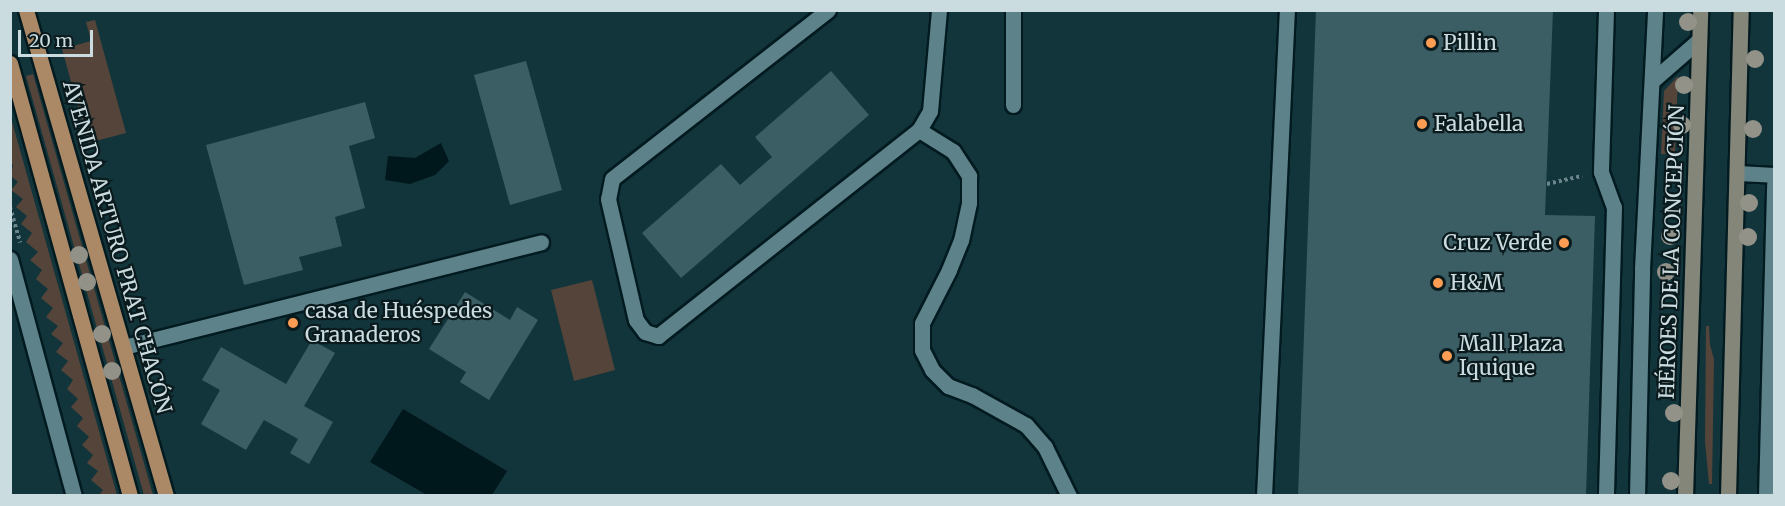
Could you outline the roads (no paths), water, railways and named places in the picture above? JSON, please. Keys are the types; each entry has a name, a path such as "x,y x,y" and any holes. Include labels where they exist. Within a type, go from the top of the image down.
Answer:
{"main road":[{"name":"AVENIDA ARTURO PRAT CHACÓN","path":"26,10 166,495"},
{"name":"HÉROES DE LA CONCEPCIÓN","path":"1685,495 1700,10"},
{"path":"1728,495 1741,10"},
{"path":"10,63 130,495"}],"street":[{"path":"828,10 612,179 608,199 636,320 645,332 658,336 919,130 930,111 939,10"},
{"path":"1013,10 1013,105"},
{"path":"1264,495 1287,10"},
{"path":"1606,10 1601,172 1614,207 1606,495"},
{"path":"1637,495 1642,269 1655,10"},
{"path":"1652,81 1699,40"},
{"path":"919,130 953,151 969,176 969,204 961,240 950,270 922,322 922,350 932,370 948,386 1026,424 1045,447 1069,495"},
{"path":"1738,173 1774,175"},
{"path":"1766,495 1771,421 1774,184"},
{"path":"124,347 541,242"},
{"path":"10,259 74,495"}],"water":[{"path":"441,143 449,161 435,175 410,184 385,180 388,156 415,158"},
{"path":"403,409 507,471 492,495 427,495 370,462"}],"place":[{"name":"Pillin","path":"1431,43"},
{"name":"Falabella","path":"1422,124"},
{"name":"Cruz Verde","path":"1564,243"},
{"name":"H&M","path":"1438,283"},
{"name":"casa de Huéspedes Granaderos","path":"293,323"},
{"name":"Mall Plaza Iquique","path":"1447,356"}]}
